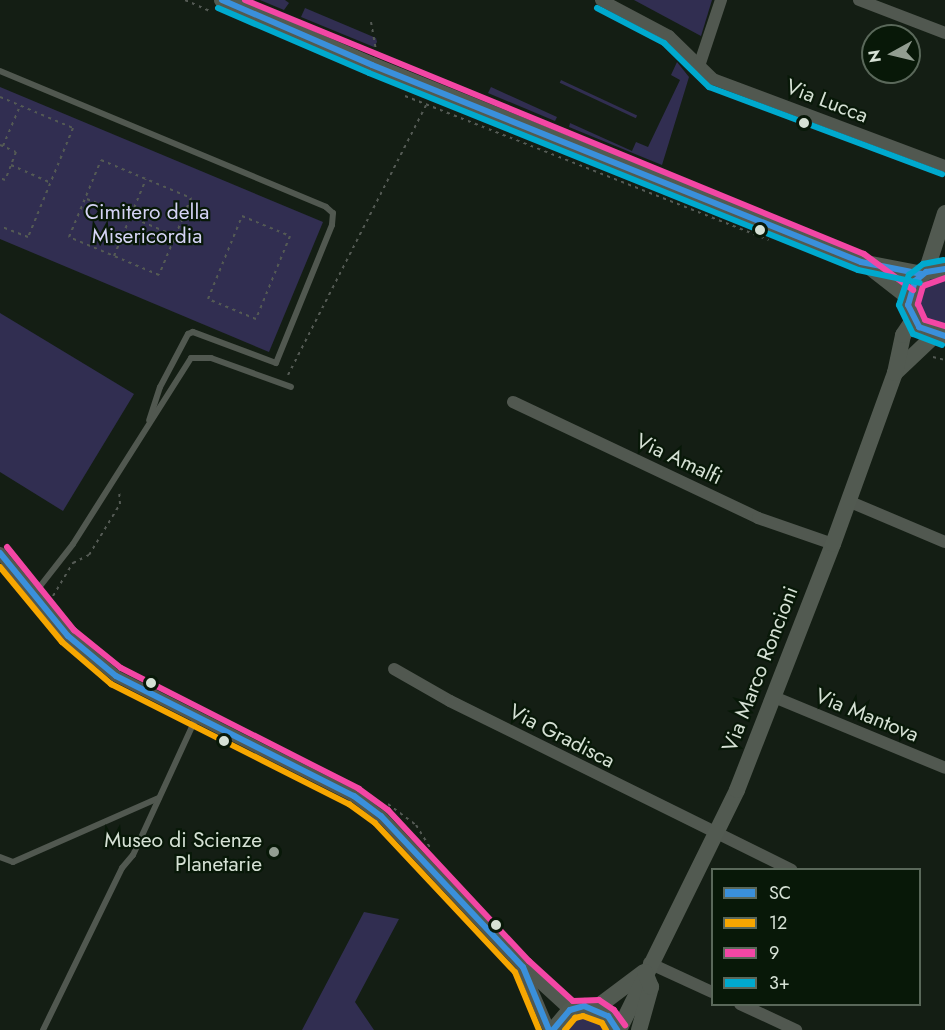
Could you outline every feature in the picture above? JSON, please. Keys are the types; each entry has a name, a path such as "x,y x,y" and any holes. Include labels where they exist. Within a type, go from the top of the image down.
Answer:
{"street":[{"path":"222,0 372,65 861,261 924,273 945,269"},
{"name":"Via Lucca","path":"601,0 669,36 713,79 945,166"},
{"path":"699,66 721,0"},
{"path":"859,0 945,33"},
{"path":"908,297 924,273 945,213"},
{"path":"861,261 908,297 913,320"},
{"name":"Via Marco Roncioni","path":"618,1030 629,1016 647,967 716,834 774,697 895,373 903,335 913,320 940,336 895,373"},
{"name":"Via Amalfi","path":"513,402 758,518 833,544"},
{"path":"848,501 945,542"},
{"path":"0,553 68,636 116,676 354,796 381,816 523,968 570,1010"},
{"name":"Via Gradisca","path":"394,669 450,701 788,868"},
{"name":"Via Mantova","path":"774,697 945,768"},
{"path":"647,967 711,992"},
{"path":"639,1030 651,987 647,967"},
{"name":"Via Marco Roncioni","path":"596,1008 647,967"},
{"path":"523,968 551,1030 570,1010 596,1008 608,1016 618,1030"},
{"path":"743,1006 796,1030"}],"lane":[{"path":"0,71 327,207 333,213 332,225 276,363 193,332 188,334 160,387 150,420"},
{"path":"33,595 73,544 186,362 195,357 218,360 291,387"},
{"path":"43,1030 159,798 196,718"},
{"path":"0,857 13,862 159,798"}],"path":[{"path":"371,22 378,57 372,65"},
{"path":"0,97 73,128 28,237 0,226"},
{"path":"0,178 5,180 16,152 2,145 20,106"},
{"path":"101,160 191,198 159,275 69,237 86,198 101,160"},
{"path":"11,165 51,183"},
{"path":"114,255 146,179"},
{"path":"86,198 176,236"},
{"path":"242,216 290,236 256,319 208,299 242,216"}],"green space":[{"path":"260,0 285,0 289,3 284,10"},
{"path":"634,0 712,0 701,36"},
{"path":"305,8 376,38 377,42 374,47 301,17"},
{"path":"677,62 689,77 662,165 569,127 570,123 632,151 636,142 648,147 680,80 671,75"},
{"path":"561,80 637,115 636,118 560,83"},
{"name":"Cimitero della Misericordia","path":"0,87 323,222 269,352 0,239"},
{"path":"491,87 557,117 555,121 488,93"},
{"path":"945,276 945,324 935,324 924,319 915,296 925,279"},
{"path":"0,313 134,394 63,511 0,472"},
{"path":"364,912 399,919 355,1002 374,1030 302,1030"},
{"path":"586,1016 601,1021 608,1030 565,1030 572,1021"}],"transit line":[{"name":"SC","path":"222,0 372,65 861,262 922,274"},
{"name":"9","path":"245,0 864,254 913,290"},
{"name":"3+","path":"218,8 369,73 858,270 920,283"},
{"name":"3+","path":"597,8 664,43 709,87 942,174"},
{"name":"3+","path":"942,345 913,334 899,305 909,275 923,264 944,260"},
{"name":"SC","path":"945,269 926,272 915,281 908,305 919,327 945,336"},
{"name":"9","path":"945,278 923,286 918,304 925,320 945,326"},
{"name":"9","path":"7,547 74,630 121,668 359,789 388,810 529,961 573,1001 599,1000 614,1010 625,1025"},
{"name":"SC","path":"0,553 68,636 116,676 354,796 381,816 523,967 549,1030"},
{"name":"12","path":"0,567 62,642 111,684 349,804 375,823 515,972 539,1030"},
{"name":"SC","path":"553,1030 570,1010 584,1006 608,1016 617,1030"},
{"name":"12","path":"565,1030 575,1018 583,1016 602,1023 606,1030"}],"place":[{"name":"Museo di Scienze Planetarie","path":"274,852"}]}
